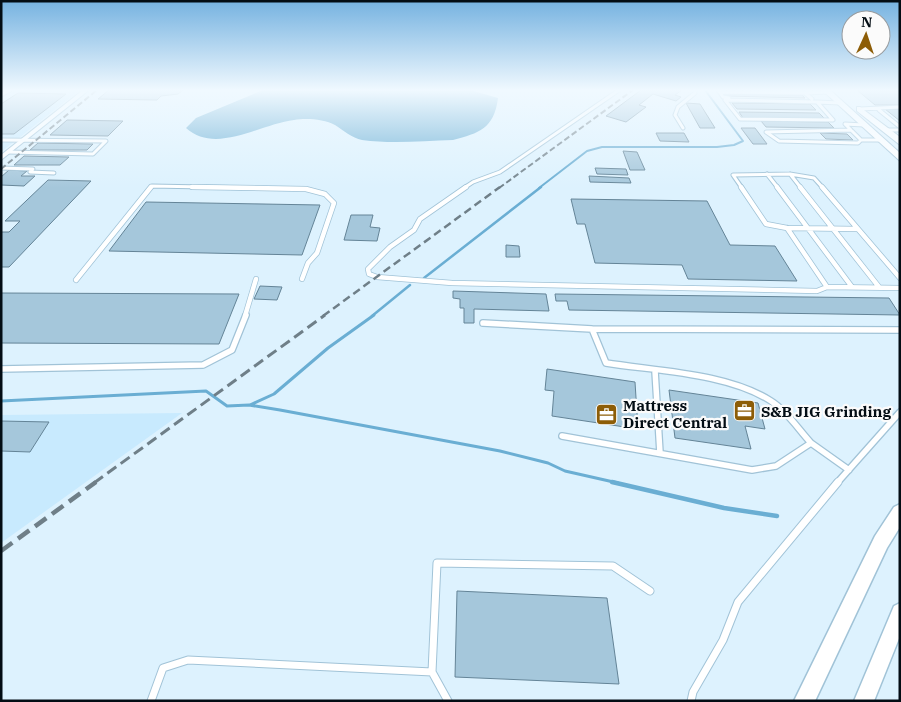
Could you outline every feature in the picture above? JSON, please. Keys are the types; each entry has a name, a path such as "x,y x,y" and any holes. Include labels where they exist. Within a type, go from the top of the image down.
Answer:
{"main road":[{"path":"862,123 900,158"},
{"path":"876,123 900,142"}],"street":[{"path":"1,158 45,123"},
{"path":"804,701 881,542 900,512"},
{"path":"864,701 900,612"}],"lane":[{"path":"571,123 500,172 473,182 420,219 414,230 390,247 368,269 369,274 377,278 452,283 817,291 827,287 900,288"},
{"path":"680,123 683,128"},
{"path":"861,140 845,124 864,125"},
{"path":"885,130 900,128"},
{"path":"851,130 766,132 779,141 858,143 861,140 881,140"},
{"path":"1,140 106,141 93,154 8,152"},
{"path":"1,168 33,169 30,172 54,173"},
{"path":"1,173 7,168"},
{"path":"857,229 787,228 774,227 764,223 733,174 790,174 814,178 900,278"},
{"path":"767,174 852,287"},
{"path":"790,174 879,287"},
{"path":"76,280 152,186 306,189 325,194 334,203 317,253 308,263 302,279"},
{"path":"787,228 827,287"},
{"path":"1,369 203,365 232,350 256,279"},
{"path":"483,323 592,329 900,330"},
{"path":"592,329 606,363 727,384 753,392 771,402 782,411 811,443 849,470"},
{"path":"655,372 660,454"},
{"path":"691,701 693,692 723,640 738,602 900,412"},
{"path":"562,436 752,470 776,468 811,443"},
{"path":"448,701 432,672 437,563 613,566 650,591"},
{"path":"151,701 163,668 188,660 432,672"}],"shaded area":[{"path":"1,123 38,123 1,152"},
{"path":"182,413 1,543 1,415"}],"water":[{"path":"191,123 282,123 238,136 211,139 198,136 186,128"},
{"path":"331,123 489,123 478,132 453,140 396,142 358,139"}],"building":[{"path":"1,123 29,123 14,134 1,134"},
{"path":"64,123 121,123 108,136 50,135"},
{"path":"697,123 712,123 715,128 700,128"},
{"path":"762,123 829,123 834,128 766,127"},
{"path":"741,128 755,128 767,144 753,144"},
{"path":"656,133 684,133 689,142 660,141"},
{"path":"820,133 847,134 853,140 826,139"},
{"path":"38,143 93,144 87,150 30,150"},
{"path":"623,151 637,152 645,170 630,170"},
{"path":"24,156 69,157 60,165 14,165"},
{"path":"595,168 626,169 628,175 597,174"},
{"path":"9,170 27,171 21,176 35,176 24,186 1,185 1,177"},
{"path":"589,176 629,178 631,183 590,182"},
{"path":"48,180 91,181 9,267 1,267 1,232 9,232 20,221 5,221"},
{"path":"571,199 707,201 730,245 775,246 797,281 688,279 682,265 595,263 585,224 577,224"},
{"path":"146,202 320,205 302,255 109,251"},
{"path":"351,215 373,215 370,227 380,228 377,241 344,240"},
{"path":"506,245 519,246 520,257 506,257"},
{"path":"260,286 282,287 277,300 254,299"},
{"path":"453,291 546,294 549,311 474,309 474,323 464,323 464,308 460,308 460,299 453,298"},
{"path":"1,293 239,294 219,344 1,343"},
{"path":"555,294 889,298 900,315 569,310 567,301 556,301"},
{"path":"547,369 635,382 638,429 552,416 554,391 545,390"},
{"path":"669,390 758,403 765,429 745,426 751,449 675,438"},
{"path":"1,421 49,422 30,452 1,451"},
{"path":"457,591 607,598 619,684 455,677"}],"waterway":[{"path":"539,188 587,151 602,147 717,147 734,145 743,141 729,123"},
{"path":"424,278 541,187"},
{"path":"372,316 410,285"},
{"path":"250,405 274,394 328,348 374,315"},
{"path":"1,401 206,391 227,406 249,405 280,410 500,451 548,463 565,471 618,483"},
{"path":"612,482 724,508 777,516"}],"railway":[{"path":"1,169 57,123"},
{"path":"499,188 588,123"},
{"path":"323,316 500,187"},
{"path":"94,483 325,315"},
{"path":"1,551 96,482"}],"place":[{"name":"S&B JIG Grinding","path":"745,411"},
{"name":"Mattress Direct Central","path":"607,414"}]}
